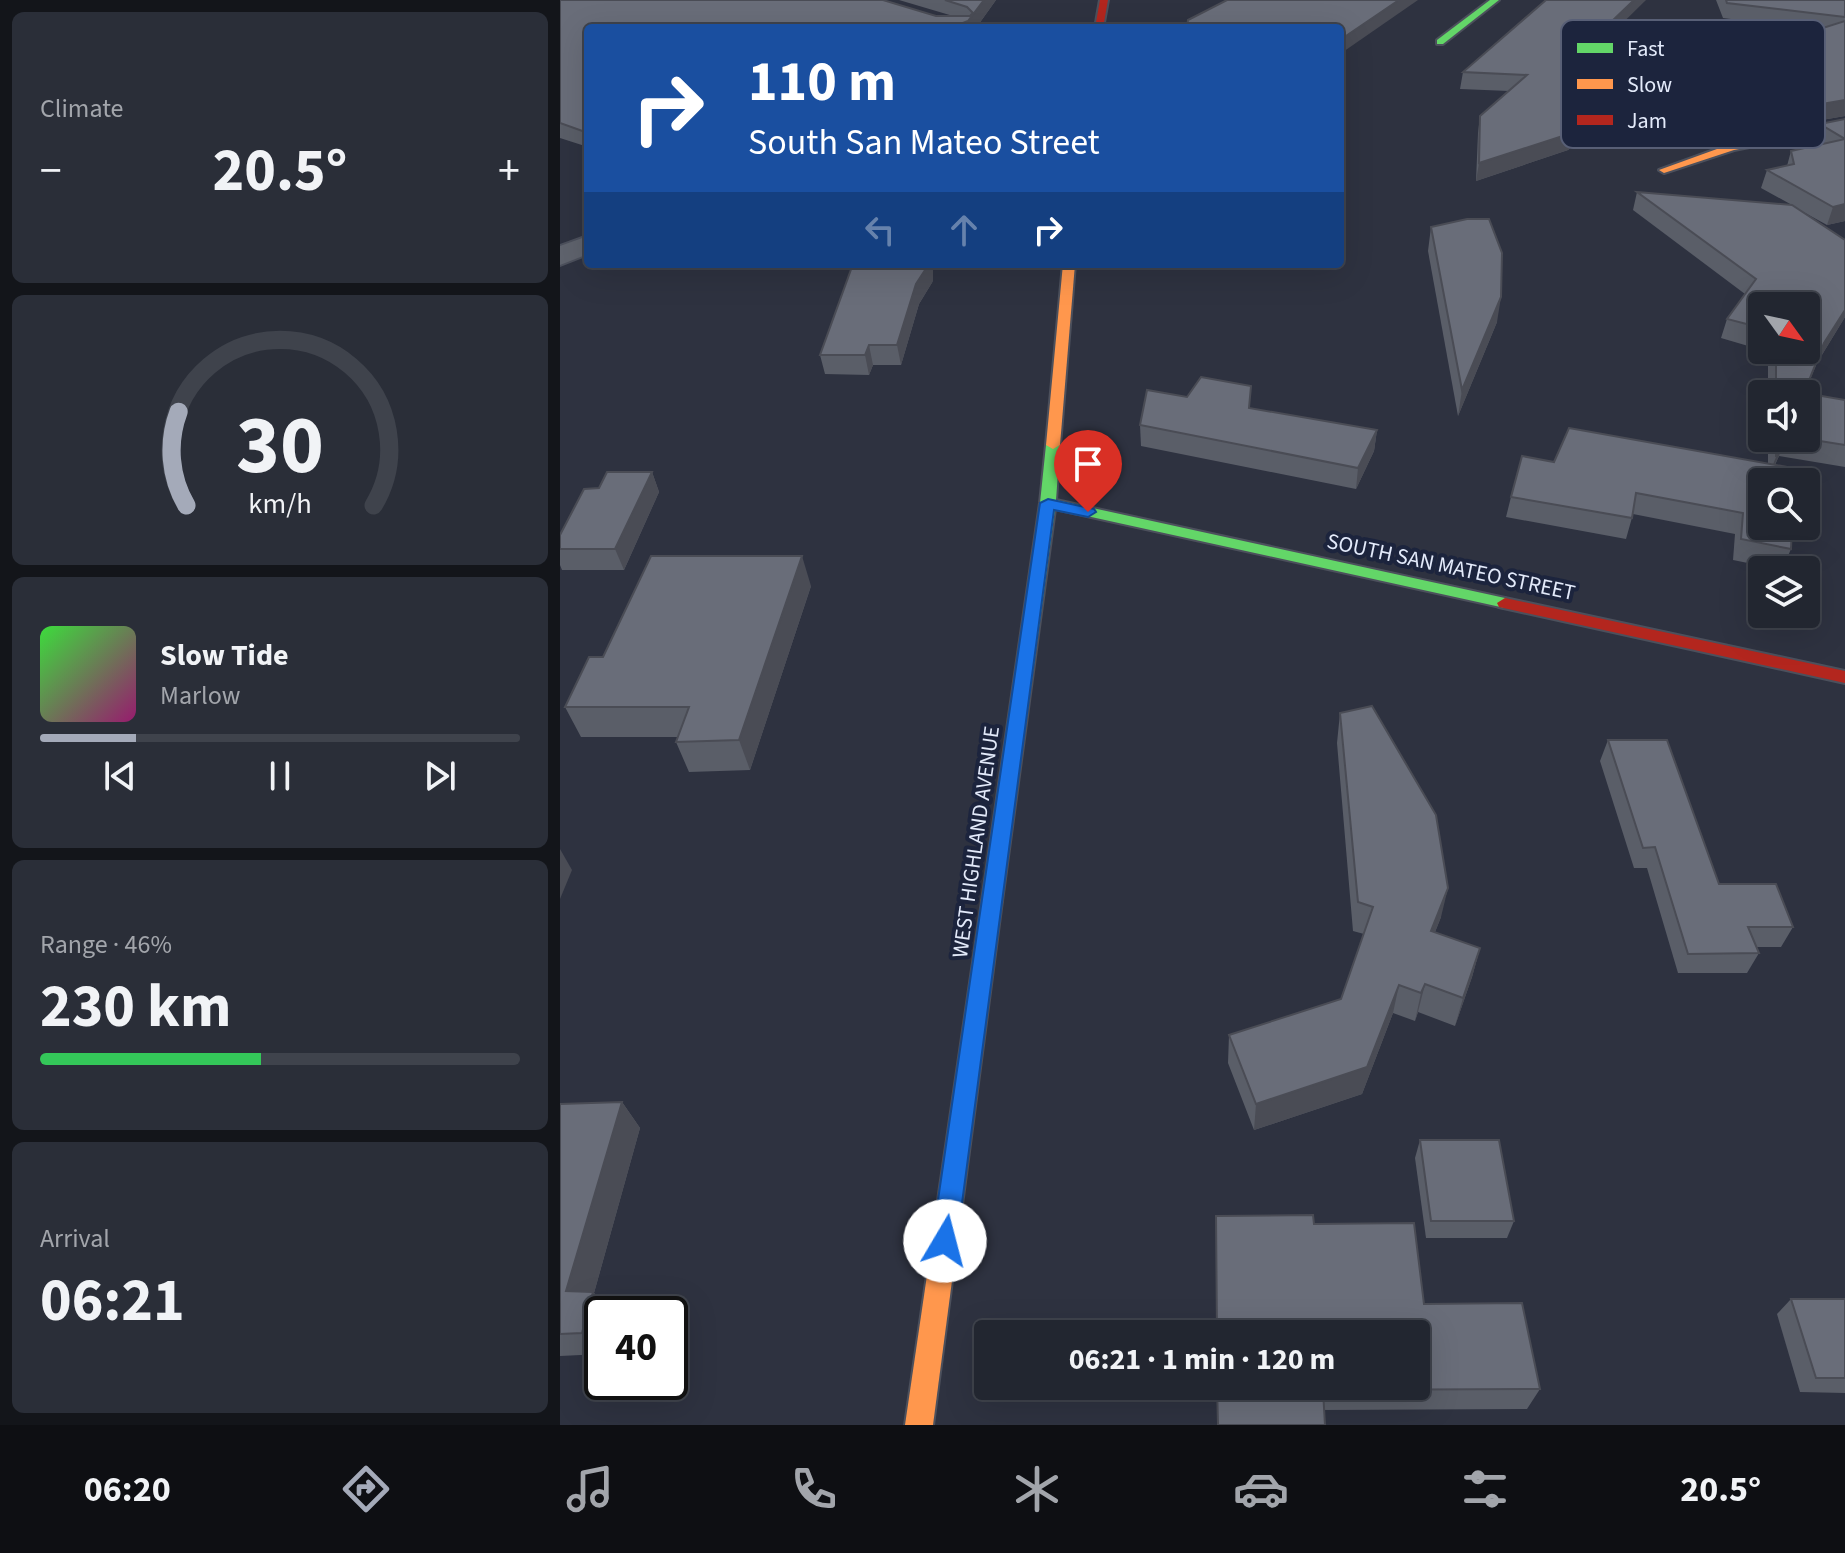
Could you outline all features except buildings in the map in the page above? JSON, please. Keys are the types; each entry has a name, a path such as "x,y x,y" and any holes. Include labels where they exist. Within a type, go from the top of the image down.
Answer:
{"street":[{"path":"1100,24 1104,0"},
{"path":"1440,42 1495,0"},
{"path":"1825,129 1845,125"},
{"path":"1664,170 1729,148"},
{"path":"560,256 584,246"},
{"name":"WEST HIGHLAND AVENUE","path":"919,1425 1048,503 1069,268"},
{"name":"SOUTH SAN MATEO STREET","path":"1048,503 1845,677"}],"traffic: fast":[{"path":"1440,42 1495,0"},
{"path":"992,901 1048,503 1053,445"},
{"path":"1048,503 1505,603"}],"traffic: slow":[{"path":"1825,129 1845,125"},
{"path":"1664,170 1729,148"},
{"path":"1053,445 1069,268"},
{"path":"919,1425 992,901"}],"traffic: jam":[{"path":"1100,24 1104,0"},
{"path":"1505,603 1845,677"}],"route":[{"path":"945,1241 1048,503 1088,512"}]}
